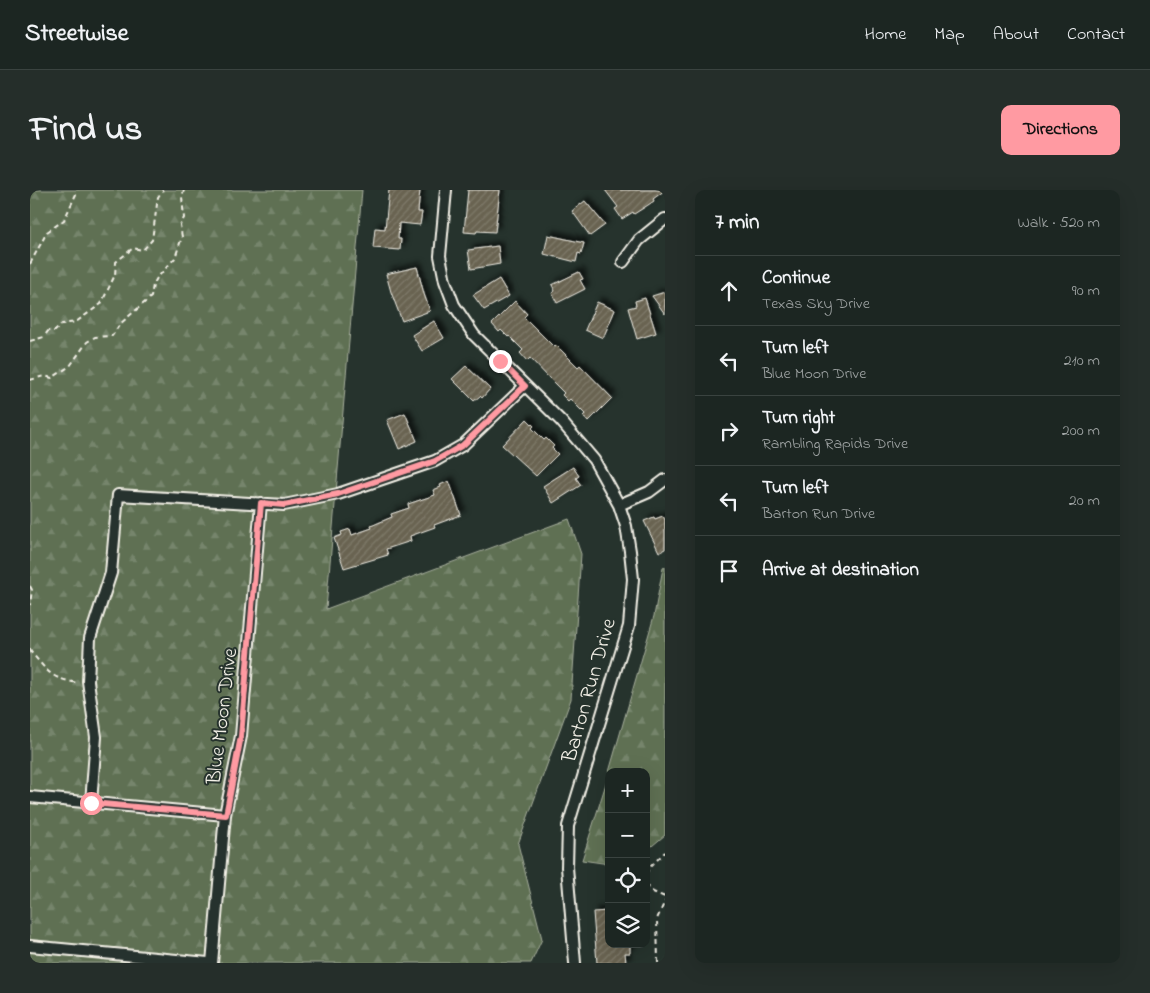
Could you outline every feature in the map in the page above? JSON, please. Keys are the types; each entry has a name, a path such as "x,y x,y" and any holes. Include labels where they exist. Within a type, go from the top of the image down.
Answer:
{"street":[{"name":"Barton Run Drive","path":"446,190 440,256 445,281 454,306 474,335 561,421 594,460 619,505 626,526 633,579 628,626 568,826 567,867 575,963"},
{"path":"623,262 639,240 665,219"},
{"path":"91,803 96,737 88,681 90,638 111,573 118,495 284,505 338,494 435,461 463,445 525,386"},
{"path":"619,505 649,492 665,480"},
{"name":"Blue Moon Drive","path":"212,963 226,815 241,736 261,503"},
{"path":"30,797 226,815"},
{"path":"30,946 208,963"}],"path":[{"path":"30,264 47,232 64,220 78,190"},
{"path":"30,341 44,337 48,331 55,331 62,324 76,322 101,304 115,275 116,262 133,248 143,250 152,240 158,197 163,190"},
{"path":"30,380 44,376 52,378 70,366 87,342 95,337 112,336 120,324 151,296 153,285 175,258 180,244 182,237 180,225 184,218 182,197 184,190"},
{"path":"30,586 32,590 30,605"},
{"path":"30,649 50,674 62,680 81,683"},
{"path":"650,867 665,852"},
{"path":"650,889 653,892 665,897"},
{"path":"658,963 657,919 665,902"}],"green space":[{"path":"30,190 362,190 326,609 569,519 581,554 571,699 518,844 542,939 531,963 30,963"},
{"path":"665,567 665,835 650,848 650,768 610,768 654,616 663,568"},
{"path":"605,787 605,863 582,860"}],"building":[{"path":"389,190 420,190 418,212 422,212 420,225 399,223 398,239 401,239 400,250 373,248 375,228 385,229"},
{"path":"468,190 500,190 495,232 464,232"},
{"path":"605,190 665,190 653,199 654,201 634,214 633,212 622,219 615,209 618,207"},
{"path":"585,201 605,225 590,236 572,211"},
{"path":"548,235 584,243 581,254 578,253 576,262 544,254"},
{"path":"498,246 500,264 471,269 468,250"},
{"path":"417,267 430,311 402,321 386,274"},
{"path":"579,272 583,279 580,280 585,289 557,303 552,293 555,291 552,285"},
{"path":"499,279 509,296 484,310 473,295"},
{"path":"665,292 665,314 652,296"},
{"path":"645,298 656,333 637,339 628,308 636,306 635,301"},
{"path":"515,301 527,314 524,317 554,347 556,345 578,367 580,365 612,398 588,422 583,416 585,414 570,399 568,401 562,395 564,393 530,358 527,361 520,353 523,350 509,336 501,330 499,332 492,324"},
{"path":"597,302 615,310 603,338 585,330"},
{"path":"434,321 444,338 422,351 412,335"},
{"path":"466,366 490,389 482,398 480,396 474,401 452,379"},
{"path":"405,413 417,441 399,449 387,420"},
{"path":"527,419 534,426 532,428 544,440 546,438 554,446 552,448 558,454 536,476 502,445"},
{"path":"573,467 579,476 576,478 581,485 553,503 543,486"},
{"path":"449,481 461,515 410,536 411,541 386,549 388,555 344,568 334,538 342,535 341,532 350,529 352,535 372,528 371,526 392,517 391,514 409,508 408,504 435,495 433,490"},
{"path":"663,516 665,520 665,549 659,552 644,521"},
{"path":"605,911 605,948 630,948 630,953 625,953 626,963 597,963 593,912"}],"route":[{"path":"91,803 226,815 241,736 261,503 284,505 338,494 435,461 463,445 525,386 500,361"}]}
